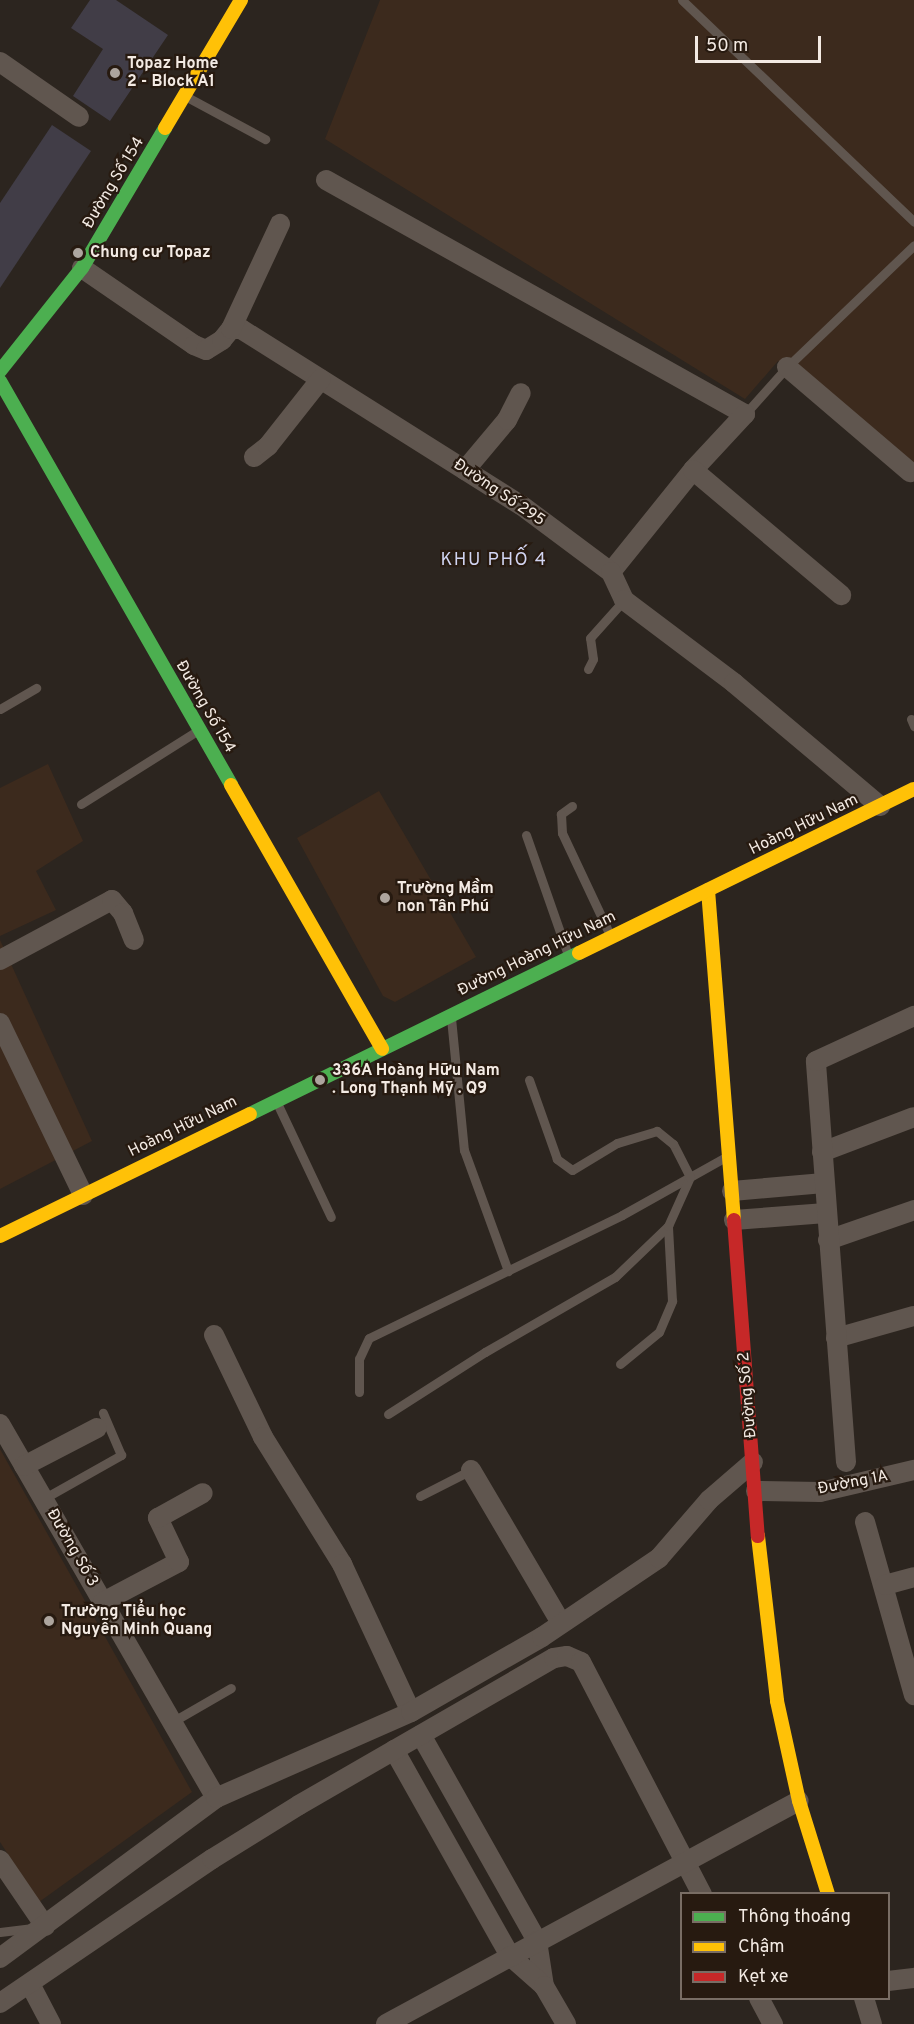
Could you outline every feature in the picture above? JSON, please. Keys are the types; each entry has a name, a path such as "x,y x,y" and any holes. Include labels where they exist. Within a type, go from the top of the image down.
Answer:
{"street":[{"name":"Đường Số 154","path":"0,371 82,268 241,0"},
{"path":"0,62 79,117"},
{"path":"326,180 745,414 693,470 611,572"},
{"path":"82,268 194,345 206,350 222,340 231,329 280,224"},
{"name":"Đường Số 295","path":"231,329 241,329 521,505 611,572 624,600 734,683 880,806"},
{"path":"787,367 910,472"},
{"path":"254,457 268,446 321,379"},
{"name":"Đường Số 154","path":"0,381 382,1049"},
{"path":"465,470 507,420 521,393"},
{"path":"693,470 841,595"},
{"name":"Hoàng Hữu Nam","path":"708,890 914,789"},
{"name":"Đường Hoàng Hữu Nam","path":"382,1049 708,890"},
{"name":"Đường Số 2","path":"708,890 763,1598 776,1690 799,1801 828,1892"},
{"path":"0,960 112,900 123,913 134,940"},
{"path":"846,1462 826,1213 817,1058 914,1016"},
{"path":"0,1023 83,1195"},
{"name":"Hoàng Hữu Nam","path":"0,1236 382,1049"},
{"path":"822,1152 914,1117"},
{"path":"732,1191 824,1183"},
{"path":"828,1240 914,1210"},
{"path":"734,1220 826,1213"},
{"path":"836,1338 914,1316"},
{"path":"214,1335 263,1437 342,1564 411,1712"},
{"path":"24,1466 100,1421"},
{"name":"Đường Số 3","path":"0,1424 216,1798"},
{"path":"0,1958 216,1798 411,1712 561,1623 659,1558 709,1500 753,1462"},
{"path":"471,1470 561,1623"},
{"name":"Đường 1A","path":"756,1491 820,1492 914,1470"},
{"path":"103,1602 179,1562 158,1518 203,1493"},
{"path":"865,1522 885,1585 914,1695"},
{"path":"885,1585 914,1577"},
{"path":"0,2003 212,1859 554,1658 567,1656 581,1662 701,1892"},
{"path":"421,1735 537,1941 544,1986"},
{"path":"394,1750 510,1956 544,1986 566,2024"},
{"path":"386,2024 799,1801"},
{"path":"0,1860 45,1926"},
{"path":"890,1981 914,1978"},
{"path":"30,1984 51,2024"},
{"path":"760,2000 773,2024"},
{"path":"865,2000 872,2024"}],"lane":[{"path":"682,0 914,222"},
{"path":"185,96 265,139"},
{"path":"745,414 787,367 914,245"},
{"path":"588,669 593,659 590,638 624,600"},
{"path":"0,710 36,687"},
{"path":"81,804 199,730"},
{"path":"572,806 561,814 562,833 611,937"},
{"path":"526,835 568,958"},
{"path":"451,1015 464,1150 508,1270"},
{"path":"529,1080 558,1158 572,1170 617,1143 657,1131 674,1144 690,1177"},
{"path":"276,1100 331,1217"},
{"path":"359,1392 359,1359 369,1338 508,1270 729,1155"},
{"path":"388,1414 485,1352 615,1277 668,1226 690,1177"},
{"path":"620,1364 659,1332 672,1301 668,1226"},
{"path":"43,1499 121,1455 100,1421"},
{"path":"420,1496 471,1470"},
{"path":"172,1722 231,1688"},
{"path":"0,1932 45,1926"}],"shaded area":[{"path":"380,0 914,0 914,479 778,361 745,399 325,139"},
{"path":"48,764 83,841 36,871 56,910 0,936 0,788"},
{"name":"Trường Mầm non Tân Phú","path":"379,791 476,957 395,1002 383,996 297,838"},
{"path":"0,940 92,1141 0,1189"},
{"name":"Trường Tiểu học Nguyễn Minh Quang","path":"0,1449 192,1792 39,1902 0,1842"}],"building":[{"name":"Topaz Home 2 - Block A1","path":"90,0 116,0 168,35 110,121 73,96 103,49 71,28"},
{"path":"52,125 91,151 0,288 0,203"}],"traffic: fast":[{"path":"0,371 82,268 165,128"},
{"path":"0,381 231,785"},
{"path":"250,1114 579,953"}],"traffic: slow":[{"path":"165,128 241,0"},
{"path":"231,785 382,1049"},
{"path":"579,953 914,789"},
{"path":"708,890 734,1220"},
{"path":"0,1236 250,1114"},
{"path":"758,1536 777,1701 799,1801 827,1892"}],"traffic: jam":[{"path":"734,1220 758,1536"}],"place":[{"name":"Topaz Home 2 - Block A1","path":"115,73"},
{"name":"Chung cư Topaz","path":"78,253"},
{"name":"Trường Mầm non Tân Phú","path":"385,898"},
{"name":"336A Hoàng Hữu Nam . Long Thạnh Mỹ . Q9","path":"320,1080"},
{"name":"Trường Tiểu học Nguyễn Minh Quang","path":"49,1621"}],"district":[{"name":"KHU PHỐ 4","path":"494,561"}]}
